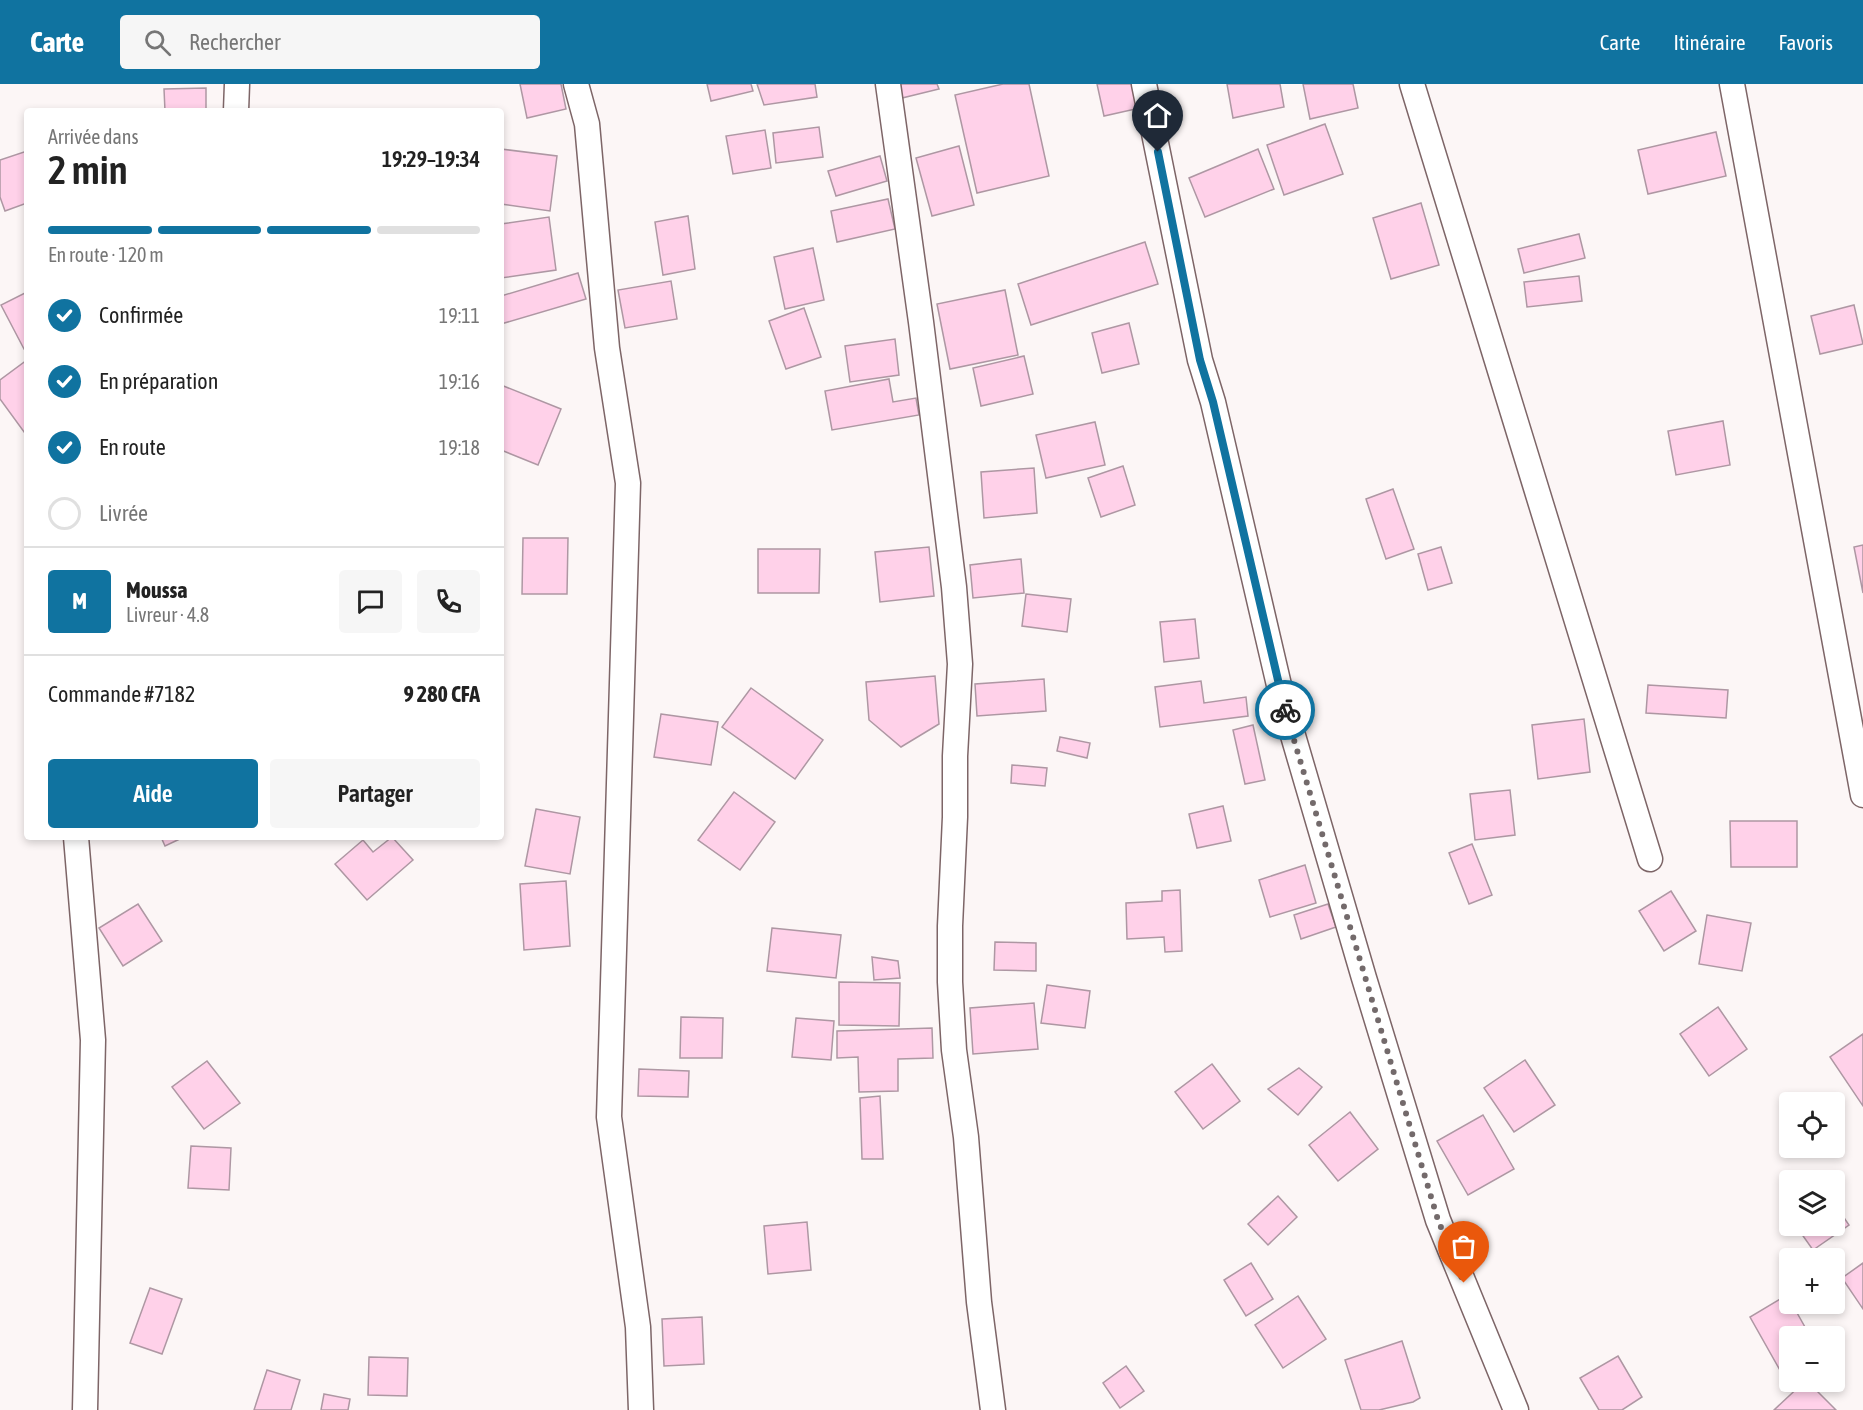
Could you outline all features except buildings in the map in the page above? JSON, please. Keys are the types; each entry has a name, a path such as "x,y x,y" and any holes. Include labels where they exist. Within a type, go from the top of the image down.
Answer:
{"street":[{"path":"236,108 237,84"},
{"path":"576,84 586,124 607,348 628,483 609,1117 638,1327 641,1410"},
{"path":"888,84 954,587 960,664 955,756 950,982 954,1050 966,1137 979,1302 993,1410"},
{"path":"1144,84 1200,360 1213,402 1281,698 1438,1220 1516,1410"},
{"path":"1412,84 1650,859"},
{"path":"1732,84 1863,795"},
{"path":"76,840 93,1040 85,1410"}],"way so far":[{"path":"1285,710 1438,1220 1464,1283"}],"route":[{"path":"1158,152 1200,360 1213,402 1285,710"}]}
